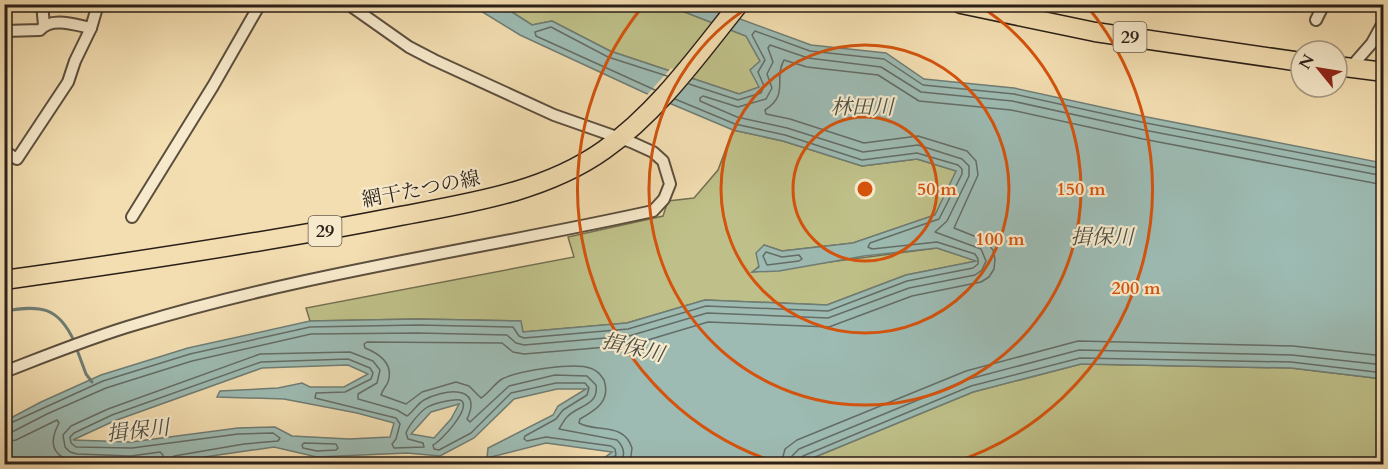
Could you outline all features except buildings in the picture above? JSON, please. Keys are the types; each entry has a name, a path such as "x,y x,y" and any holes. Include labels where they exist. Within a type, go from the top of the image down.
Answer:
{"main road":[{"name":"網干たつの線","path":"4,280 308,234 495,197 564,175 604,150 624,134 678,79 740,4"},
{"name":"29","path":"961,4 1095,32 1289,60"},
{"path":"1349,68 1383,72"}],"street":[{"path":"42,4 44,25"},
{"path":"4,151 17,159 68,82 91,28 98,4"},
{"path":"132,218 260,4"},
{"path":"4,372 136,324 292,283 653,211 664,199 670,184 663,161 624,134 596,130 554,115 434,60 409,47 348,4"},
{"path":"1316,20 1324,4"},
{"path":"1349,63 1372,43 1383,21"},
{"path":"4,31 40,30 44,25 59,23 91,28"}],"green space":[{"path":"501,5 667,5 746,36 760,61 759,88 739,94 610,51 552,21 532,25"},
{"path":"733,130 783,141 862,166 917,159 957,171 935,215 853,243 782,251 764,245 759,266 753,272 937,248 977,261 906,275 827,305 705,300 627,323 523,332 520,321 418,319 310,321 306,308 574,257 568,237 663,216 668,201 694,198 718,170"},
{"path":"1081,364 1291,368 1383,379 1383,464 798,464 973,392"}],"water":[{"name":"揖保川","path":"471,5 501,5 532,25 552,21 610,51 739,94 759,87 750,70 760,61 746,36 667,5 702,5 811,45 886,53 924,79 1014,88 1147,117 1383,163 1383,379 1291,368 1081,364 973,392 798,464 596,464 612,452 546,443 487,458 488,448 553,415 558,406 586,389 557,389 514,399 474,438 440,456 407,453 317,457 274,447 139,464 5,464 5,421 41,402 101,375 188,348 310,321 418,319 521,321 523,332 627,323 705,300 827,305 906,275 976,261 937,248 864,256 779,271 752,272 759,267 756,253 764,245 782,251 853,243 935,215 956,171 917,159 862,166 783,141 733,130 643,92 520,35","holes":["348,365 368,374 344,387 310,387 302,383 278,388 220,391 217,397 284,399 357,413 394,423 390,437 349,439 292,436 275,427 238,428 131,442 73,440 114,421 262,368","459,404 451,419 434,438 411,434 431,412"]}],"pier":[{"path":"671,68 687,74 661,103 646,96"}],"waterway":[{"path":"4,311 28,308 47,311 61,321 74,341"},
{"path":"76,347 86,374 92,382"}],"water label":[{"name":"林田川","path":"862,107"}]}
